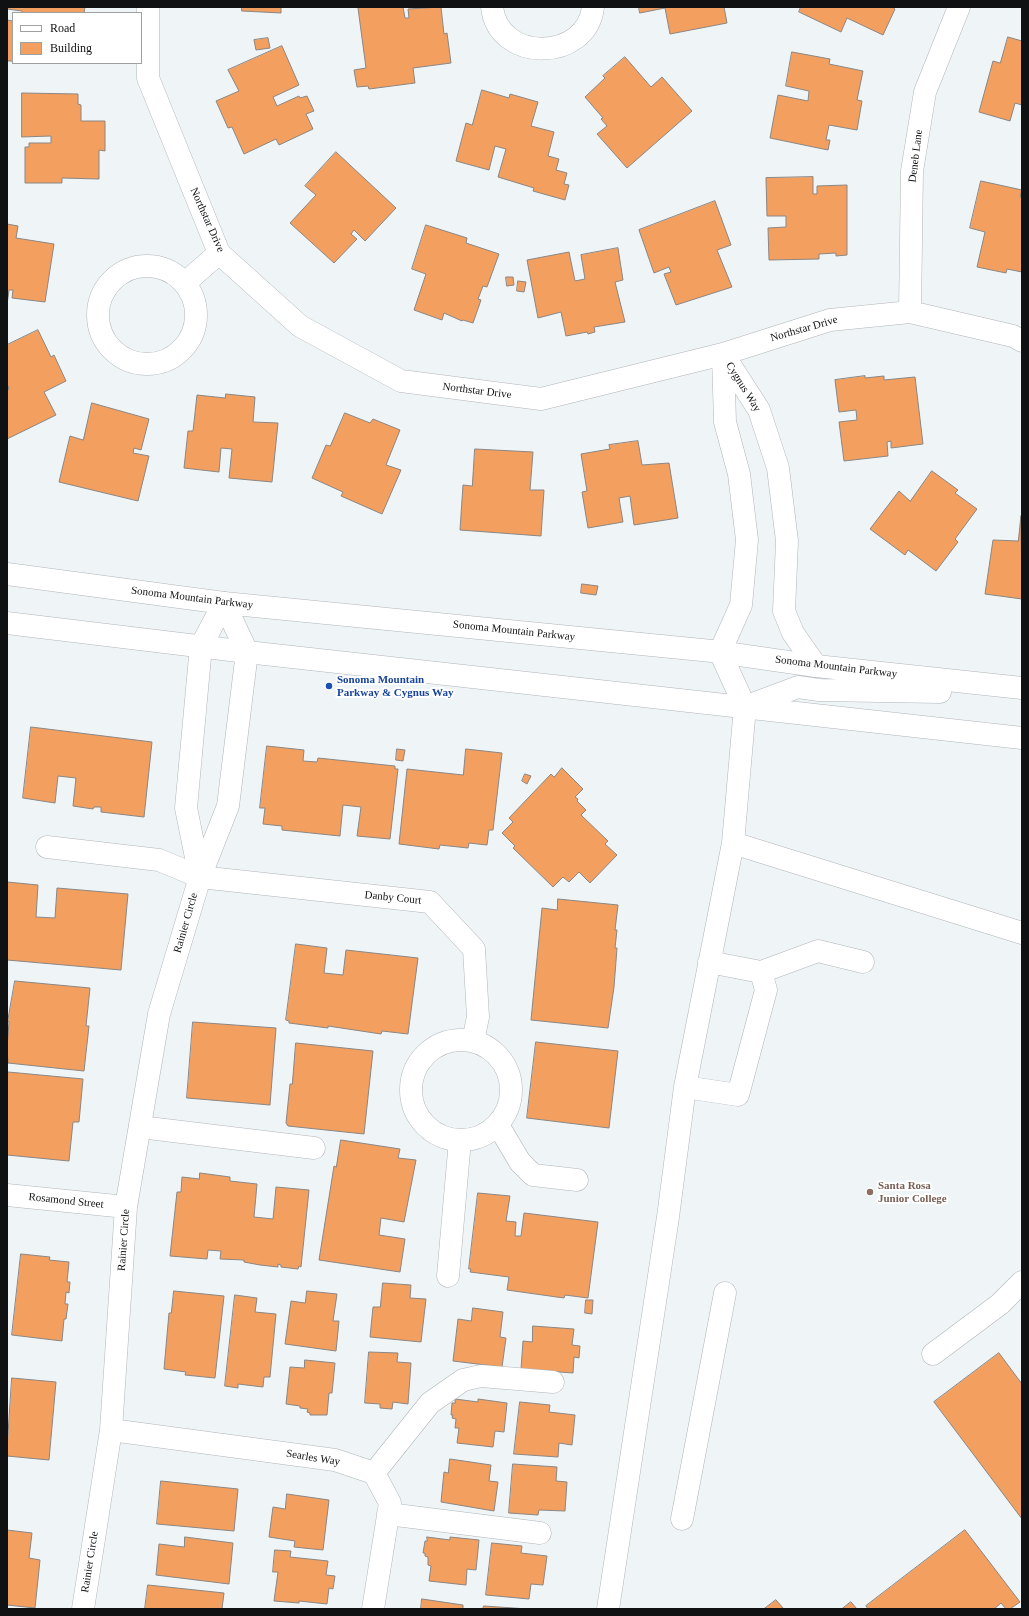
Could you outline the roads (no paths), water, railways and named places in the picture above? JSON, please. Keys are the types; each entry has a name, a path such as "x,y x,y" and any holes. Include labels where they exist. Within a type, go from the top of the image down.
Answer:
{"street":[{"name":"Northstar Drive","path":"148,7 148,78 219,253 300,326 401,381 541,399 723,354 830,320 910,312 1014,336 1022,341"},
{"path":"492,7 499,27 511,39 525,47 542,50 559,47 574,40 585,27 594,7"},
{"name":"Deneb Lane","path":"910,312 912,171 925,92 960,7"},
{"path":"185,283 219,253"},
{"path":"144,265 160,267 173,273 185,283 193,297 195,305 195,328 188,343 178,354 164,362 148,365 132,363 118,356 107,345 99,331 97,316 99,301 106,287 116,276 129,269 144,265"},
{"name":"Cygnus Way","path":"720,652 741,605 747,540 738,474 726,422 723,354"},
{"name":"Cygnus Way","path":"723,354 759,410 778,468 787,541 784,611 793,633 816,666"},
{"name":"Sonoma Mountain Parkway","path":"7,574 224,603 720,652 816,666 1022,688"},
{"path":"224,603 247,652"},
{"name":"Rainier Circle","path":"200,877 186,808 201,646 224,603"},
{"path":"7,623 247,652 1022,738"},
{"name":"Rainier Circle","path":"83,1609 111,1430 126,1207 159,1014 200,877 228,806 247,652"},
{"path":"608,1609 668,1217 685,1087 733,843 745,707 720,652"},
{"path":"745,707 798,687 819,690 1022,693"},
{"path":"733,843 1022,933"},
{"name":"Danby Court","path":"46,847 159,860 200,877 430,902 474,949 478,1017 473,1041"},
{"path":"709,962 761,972 818,951 863,962"},
{"path":"685,1087 738,1095 766,990 761,972"},
{"path":"457,1040 473,1041 489,1048 501,1060 509,1076 511,1093 507,1110 498,1125 484,1135 467,1141 450,1140 433,1133 422,1123 414,1109 410,1094 412,1078 418,1064 428,1052 442,1044 457,1040"},
{"path":"498,1125 520,1162 533,1175 577,1180"},
{"path":"140,1127 314,1148"},
{"path":"448,1276 460,1140"},
{"name":"Rosamond Street","path":"7,1195 126,1207"},
{"path":"933,1354 1000,1304 1022,1282"},
{"path":"682,1519 725,1293"},
{"path":"373,1609 390,1503 374,1473 430,1403 463,1380 482,1376 553,1382"},
{"name":"Searles Way","path":"111,1430 335,1460 374,1473"},
{"path":"388,1514 540,1533"}],"place":[{"name":"Sonoma Mountain Parkway & Cygnus Way","path":"329,686"},
{"name":"Santa Rosa Junior College","path":"870,1192"}]}
